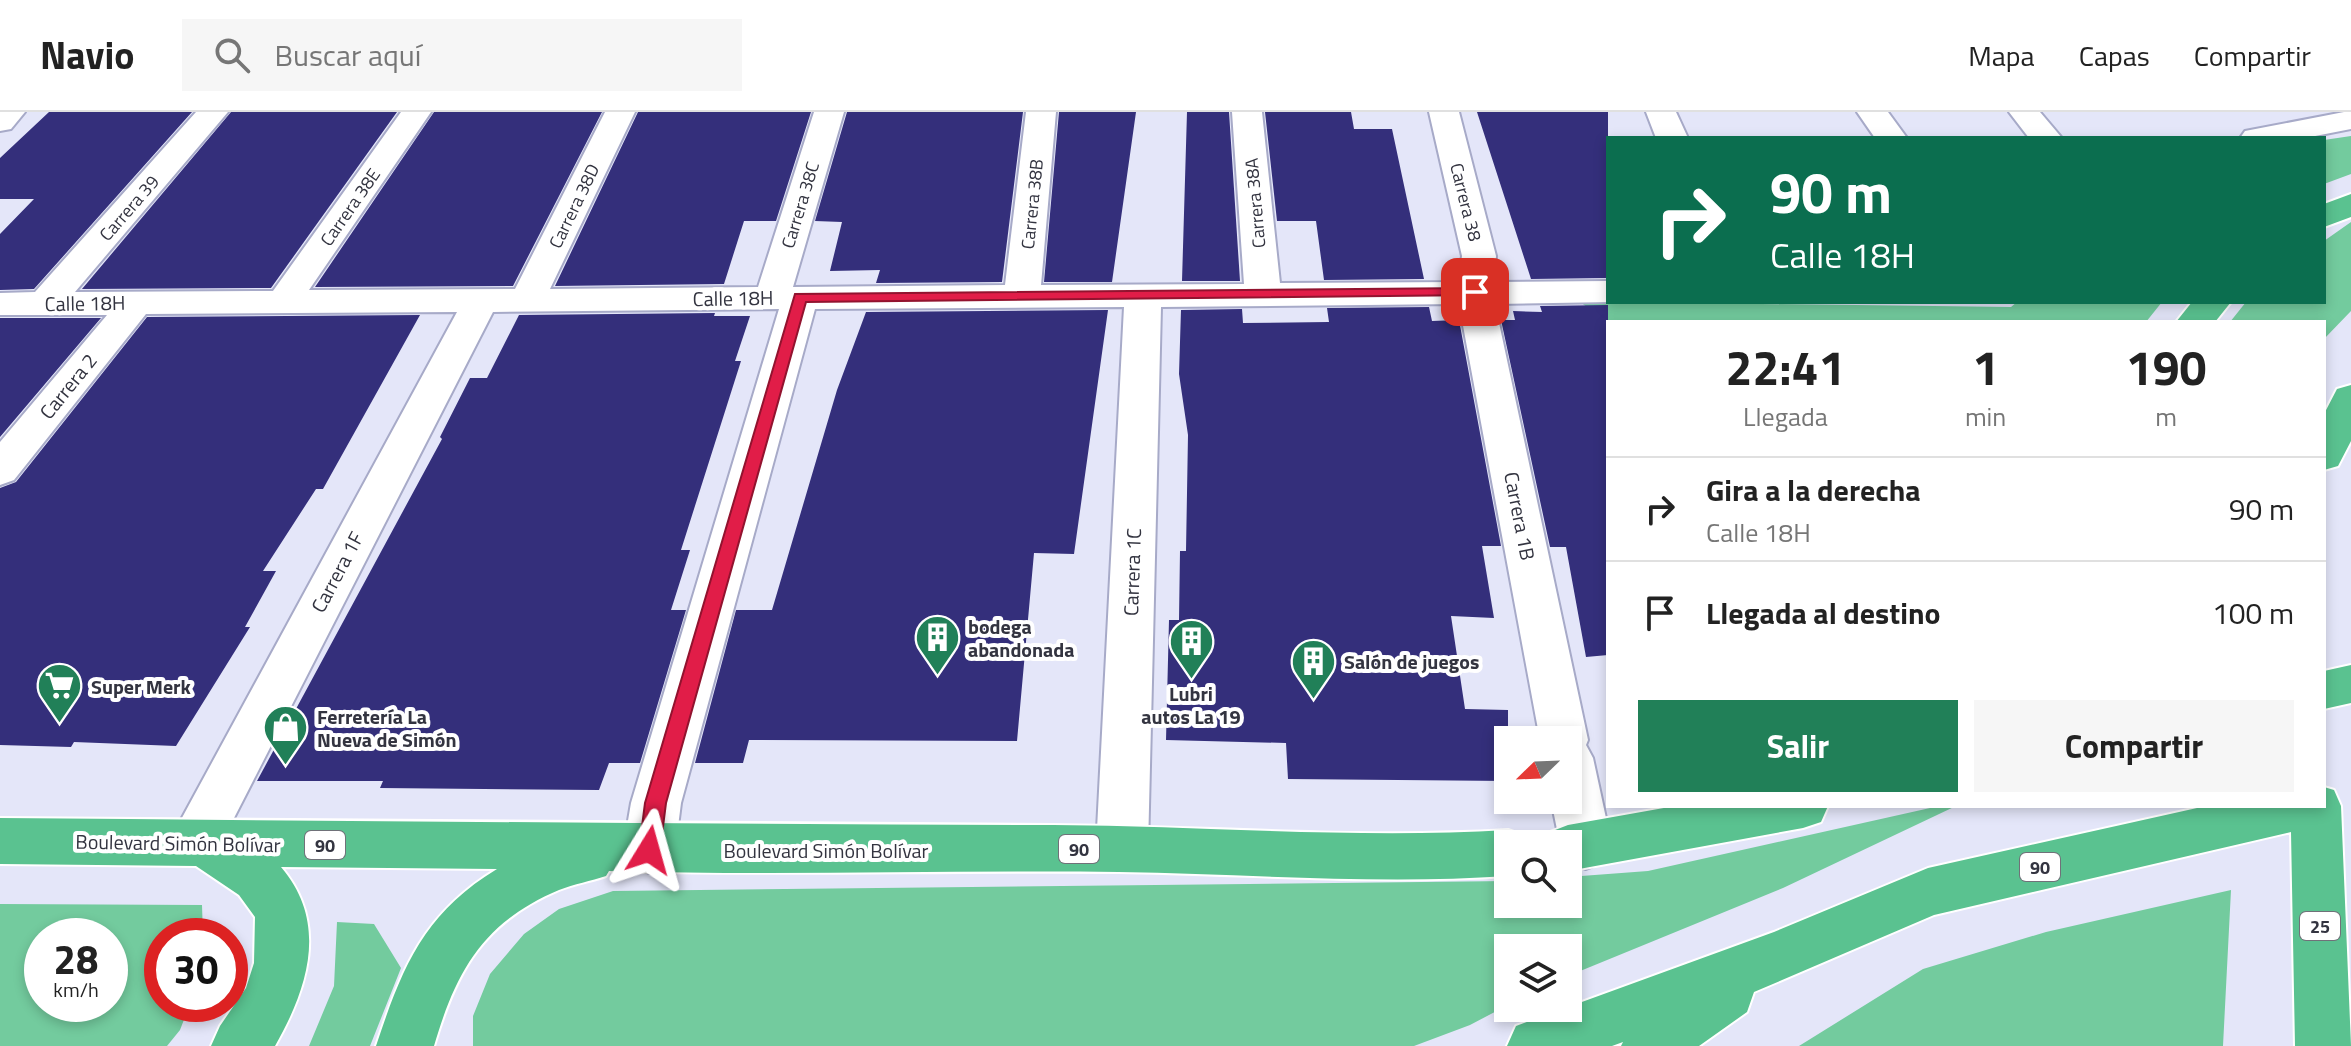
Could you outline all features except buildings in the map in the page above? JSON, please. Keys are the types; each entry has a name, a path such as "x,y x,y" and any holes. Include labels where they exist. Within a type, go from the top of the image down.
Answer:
{"highway":[{"path":"2326,216 2351,204"},
{"path":"2196,320 2211,304"},
{"path":"2326,452 2351,398"},
{"path":"2326,690 2351,684"},
{"path":"2326,802 2351,796"},
{"path":"1582,846 1787,808"},
{"name":"90","path":"1536,1046 1783,955 1928,892 2297,808"},
{"name":"25","path":"2316,808 2324,1046"},
{"name":"Boulevard Simón Bolívar","path":"0,841 565,846 649,850 1122,849 1446,858 1494,854"},
{"path":"200,844 257,878 275,900 284,927 284,959 273,996 240,1046"},
{"path":"405,1046 432,969 481,911 500,896 563,862 649,850"},
{"path":"1650,1046 1783,955"}],"street":[{"path":"0,122 10,112"},
{"name":"Carrera 39","path":"45,304 213,112"},
{"name":"Carrera 38E","path":"283,302 416,112"},
{"name":"Carrera 38D","path":"527,300 620,112"},
{"name":"Carrera 38C","path":"649,850 656,803 786,298 829,112"},
{"name":"Carrera 38B","path":"1022,296 1041,112"},
{"name":"Carrera 38A","path":"1247,112 1263,294"},
{"name":"Carrera 38","path":"1444,112 1479,256 1475,292"},
{"path":"1661,112 1671,136"},
{"path":"1872,112 1890,136"},
{"path":"2024,112 2044,136"},
{"path":"2267,136 2351,120"},
{"name":"Carrera 1B","path":"1475,292 1561,726"},
{"name":"Calle 18H","path":"0,304 1606,292"},
{"name":"Carrera 1C","path":"1122,849 1143,295"},
{"name":"Carrera 1F","path":"200,844 480,302"},
{"name":"Carrera 2","path":"0,470 136,303"}],"green space":[{"path":"2351,136 2351,174 2326,183 2326,140"},
{"path":"2351,222 2351,311 2326,337 2326,320 2232,320 2244,304 2326,304 2326,240"},
{"path":"1571,296 1606,304 2011,307 2015,304 2160,304 2148,320 1606,320"},
{"path":"1930,808 1952,808 1783,888 1582,970 1582,934 1494,934 1494,1012 1414,1046 473,1046 473,1016 490,974 524,934 559,909 613,891 1494,881 1494,918 1582,918 1582,876 1648,871"},
{"path":"2231,890 2223,1046 1799,1046 1923,969 2046,932"},
{"path":"0,904 202,905 202,918 144,918 144,1022 183,1022 167,1046 0,1046"},
{"path":"337,922 374,924 401,968 370,1046 309,1046 334,986"}],"place":[{"name":"bodega abandonada","path":"937,676"},
{"name":"Lubri autos La 19","path":"1191,680"},
{"name":"Salón de juegos","path":"1313,700"},
{"name":"Super Merk","path":"60,725"},
{"name":"Ferretería La Nueva de Simón","path":"286,766"}],"route":[{"path":"649,850 656,803 800,298 1475,292"}]}
